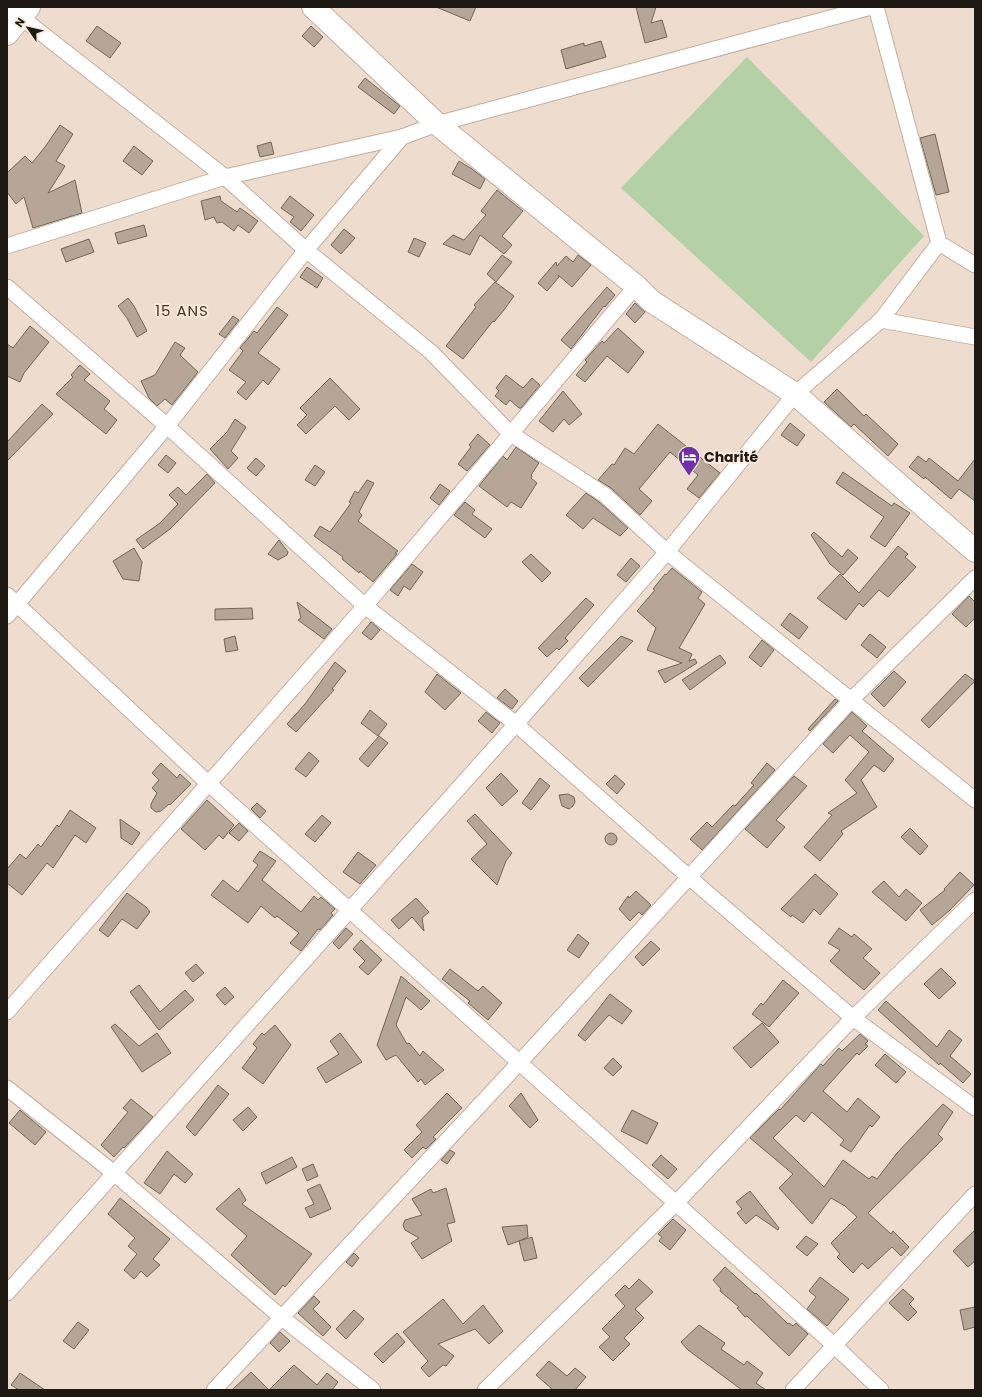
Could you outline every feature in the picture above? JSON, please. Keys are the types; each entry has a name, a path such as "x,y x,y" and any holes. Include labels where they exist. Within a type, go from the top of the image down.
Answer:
{"main road":[{"path":"313,7 437,124 636,286 651,301 795,394 975,551"},
{"path":"7,34 19,10"}],"street":[{"path":"7,246 225,177 402,137 437,124 871,7"},
{"path":"876,7 938,243 975,265"},
{"path":"19,10 225,177 306,250 431,352 510,434 605,495 667,552 852,699 975,800"},
{"path":"7,616 12,599 167,426 306,250 402,137"},
{"path":"7,1293 516,724 667,552 795,394 881,320 938,243"},
{"path":"7,1012 365,606 636,286"},
{"path":"7,287 167,426 365,606 516,724 690,878 853,1018 975,1108"},
{"path":"881,320 975,337"},
{"path":"214,1390 690,878 852,699 975,578"},
{"path":"12,599 209,784 834,1345 881,1390"},
{"path":"485,1390 676,1203 853,1018 975,900"},
{"path":"7,1088 114,1173 281,1317 373,1390"},
{"path":"793,1390 975,1194"}],"green space":[{"path":"747,57 924,236 811,362 621,188"}],"building":[{"path":"436,7 476,7 470,21"},
{"path":"636,7 656,7 651,23 662,20 667,37 645,43"},
{"path":"97,26 121,43 110,58 86,41"},
{"path":"311,26 323,37 314,47 302,36"},
{"path":"601,41 606,57 566,69 561,50 584,43 584,46"},
{"path":"365,78 400,106 394,114 358,87"},
{"path":"60,125 73,134 56,161 65,166 48,193 75,180 82,213 33,228 24,197 16,204 7,192 7,173 25,156 32,163"},
{"path":"935,134 949,192 936,195 920,138"},
{"path":"271,142 274,154 260,157 257,146"},
{"path":"134,146 153,161 142,175 123,161"},
{"path":"459,161 485,179 480,189 452,174"},
{"path":"497,190 523,211 502,236 512,245 504,254 480,235 470,255 443,244 453,235 464,240 486,215 481,211"},
{"path":"220,196 221,201 237,212 240,208 258,221 249,233 238,225 234,231 222,222 217,223 214,217 205,220 201,201"},
{"path":"290,196 314,215 301,231 290,222 294,217 281,208"},
{"path":"144,225 147,236 118,244 115,233"},
{"path":"344,229 355,238 341,254 331,245"},
{"path":"414,238 426,243 419,257 408,252"},
{"path":"89,239 94,252 66,262 61,249"},
{"path":"502,255 512,262 496,282 487,274"},
{"path":"578,255 591,265 572,287 558,275 559,277 547,291 538,283 556,262 557,266 566,256 573,262"},
{"path":"307,267 323,278 317,288 300,277"},
{"path":"495,282 514,296 463,359 446,346 476,307 474,305"},
{"path":"607,287 615,295 605,307 604,306 571,349 561,340"},
{"path":"128,298 134,306 147,331 137,337 127,318 118,306"},
{"path":"635,303 645,312 635,323 626,314"},
{"path":"277,307 288,315 258,353 280,369 268,385 263,380 246,400 237,392 246,382 229,370 243,351 240,348 254,331 257,333"},
{"path":"233,316 239,320 225,338 219,334"},
{"path":"30,326 49,342 24,373 20,382 7,376 7,344 13,348"},
{"path":"618,328 644,352 628,373 607,356 585,382 576,375 587,362 585,360 602,341 604,343"},
{"path":"175,342 185,348 180,355 198,372 172,405 165,399 157,406 149,398 141,381 155,375"},
{"path":"80,365 90,374 84,380 110,401 104,409 117,420 106,434 56,394 73,377 71,375"},
{"path":"506,375 523,388 532,378 540,385 521,408 510,400 506,405 495,396 499,391 496,388"},
{"path":"330,378 360,409 349,420 335,406 306,434 297,425 307,415 300,408"},
{"path":"837,389 864,416 866,414 898,444 888,456 854,424 851,427 824,402"},
{"path":"563,391 582,414 569,425 564,419 553,432 539,421"},
{"path":"42,404 53,414 7,461 7,442"},
{"path":"235,419 246,427 231,451 238,458 228,469 210,449 227,432"},
{"path":"790,423 805,435 797,446 781,435"},
{"path":"658,424 720,473 699,498 687,489 698,475 670,452 639,489 652,501 640,515 611,488 598,480 612,464 614,465 625,448 634,454"},
{"path":"478,434 490,445 467,471 458,464 471,447 469,445"},
{"path":"516,447 539,463 531,475 531,478 537,483 521,508 511,502 507,507 479,486 503,456 507,460"},
{"path":"166,455 176,463 168,473 158,465"},
{"path":"918,456 926,462 929,458 958,481 975,459 975,501 959,489 951,499 925,477 924,479 909,467"},
{"path":"256,458 265,466 256,476 247,468"},
{"path":"315,465 325,472 315,486 305,480"},
{"path":"843,472 892,506 894,503 910,513 885,547 870,537 884,517 836,483"},
{"path":"207,474 215,483 170,529 143,549 136,540 160,523 178,504 169,495 178,487 186,495"},
{"path":"367,480 374,483 359,512 362,515 358,521 398,551 373,582 360,571 359,573 342,559 343,557 314,536 320,526 330,532 351,503 349,502 355,491 358,493"},
{"path":"440,484 450,491 439,505 430,498"},
{"path":"586,493 599,502 628,528 620,536 593,518 583,529 566,515"},
{"path":"465,502 475,510 472,514 492,529 485,538 454,515"},
{"path":"814,532 842,557 848,549 858,558 843,575 830,564 811,535"},
{"path":"279,540 288,552 287,555 278,560 268,554"},
{"path":"898,546 908,554 905,557 916,567 888,597 879,590 863,607 859,603 846,620 817,598 840,574 859,593"},
{"path":"134,548 142,562 139,581 123,579 113,561"},
{"path":"531,554 551,573 542,582 522,562"},
{"path":"631,558 640,566 626,582 617,575"},
{"path":"412,564 423,572 410,590 404,586 398,596 390,590"},
{"path":"672,568 702,592 698,598 705,604 679,648 692,654 689,661 695,659 697,663 665,683 658,671 682,663 647,650 656,628 637,611 655,590 653,589 665,574 666,575"},
{"path":"969,596 975,602 975,618 966,627 952,614"},
{"path":"586,598 594,605 565,638 568,641 559,650 557,648 547,657 538,648"},
{"path":"297,602 332,629 324,639 298,620 301,618"},
{"path":"252,608 253,619 215,620 215,609"},
{"path":"790,613 808,627 799,639 781,625"},
{"path":"371,622 380,630 371,640 362,633"},
{"path":"870,634 886,647 877,658 861,645"},
{"path":"235,636 238,650 226,652 224,639"},
{"path":"621,636 633,641 588,687 579,678"},
{"path":"762,640 774,650 761,667 749,657"},
{"path":"720,655 726,663 690,690 682,680"},
{"path":"335,662 346,671 332,689 334,690 296,732 287,724 305,704"},
{"path":"894,671 906,682 884,707 871,694"},
{"path":"437,674 461,693 445,710 425,692"},
{"path":"965,674 975,681 929,728 921,720"},
{"path":"505,689 518,701 512,709 497,698"},
{"path":"835,699 838,701 810,731 808,729"},
{"path":"370,710 387,724 378,736 361,723"},
{"path":"486,712 500,723 492,733 478,721"},
{"path":"852,712 867,726 862,731 894,759 884,772 874,765 861,780 877,807 841,831 843,834 820,861 804,847 832,815 828,813 857,793 845,780 869,752 850,735 833,753 823,744"},
{"path":"379,736 388,743 368,767 359,759"},
{"path":"309,752 319,761 306,777 295,769"},
{"path":"161,763 177,778 180,774 191,784 170,805 169,804 161,811 156,812 151,808 151,804 157,793 152,788 159,780 152,773"},
{"path":"767,763 775,770 702,850 690,839 707,822 712,827 733,805 735,806 754,785 751,783"},
{"path":"501,773 518,791 502,806 486,788"},
{"path":"615,775 625,784 617,794 606,784"},
{"path":"794,776 807,786 776,820 785,827 767,848 745,829"},
{"path":"540,778 550,786 531,810 522,803"},
{"path":"568,794 574,797 575,802 569,809 562,806 559,795"},
{"path":"207,800 234,825 223,839 219,835 205,850 181,829"},
{"path":"257,803 266,811 260,818 251,809"},
{"path":"70,810 96,828 86,843 75,835 53,868 47,863 22,895 7,883 7,869 20,854 26,859 38,844 41,847 57,825 59,827"},
{"path":"475,814 512,853 506,861 497,885 471,859 487,844 467,821"},
{"path":"322,815 331,823 315,842 305,834"},
{"path":"120,819 140,833 132,845 121,838"},
{"path":"239,823 248,831 239,841 229,833"},
{"path":"910,828 928,846 920,855 901,837"},
{"path":"609,833 613,833 617,839 613,845 609,845 605,841 605,837"},
{"path":"260,851 276,861 262,880 301,912 314,896 318,900 321,897 335,909 331,913 333,915 320,930 318,929 301,951 290,943 299,933 277,916 275,918 261,906 248,923 211,895 223,880 238,892 258,865 253,861"},
{"path":"358,852 376,865 360,884 343,872"},
{"path":"960,872 974,885 949,911 932,925 920,910 945,890 944,889"},
{"path":"815,874 838,894 820,915 814,909 803,923 792,915 791,917 781,909"},
{"path":"884,881 899,897 906,889 922,903 906,921 872,892"},
{"path":"636,891 651,905 642,915 639,912 630,921 619,909 628,896 629,898"},
{"path":"127,893 146,907 150,912 137,929 122,919 108,937 99,930"},
{"path":"416,898 429,912 422,918 424,931 412,917 399,929 391,920"},
{"path":"346,928 353,934 339,949 333,943"},
{"path":"839,928 852,937 854,934 872,949 863,958 880,973 864,990 830,961 840,950 828,943"},
{"path":"578,934 589,943 579,958 567,950"},
{"path":"361,940 382,960 368,975 359,967 365,961 353,949"},
{"path":"651,941 660,949 643,966 635,957"},
{"path":"196,964 204,973 193,982 185,973"},
{"path":"941,968 956,983 939,999 924,984"},
{"path":"450,969 478,991 483,986 502,1003 488,1020 468,1003 470,1001 442,979"},
{"path":"401,976 430,1001 421,1010 406,997 396,1025 407,1044 409,1043 420,1056 423,1051 444,1070 425,1085 421,1079 418,1082 396,1055 386,1060 377,1045"},
{"path":"783,980 799,993 769,1027 752,1014 761,1003 763,1005"},
{"path":"139,985 160,1012 185,990 194,1000 159,1030 130,992"},
{"path":"225,987 234,997 225,1005 216,995"},
{"path":"610,994 632,1011 622,1024 609,1015 585,1041 578,1035"},
{"path":"886,1001 937,1047 949,1030 962,1040 950,1056 971,1074 963,1083 940,1063 939,1065 878,1010"},
{"path":"762,1023 779,1042 751,1068 733,1048"},
{"path":"115,1024 139,1046 157,1033 171,1053 142,1072 111,1027"},
{"path":"275,1025 291,1045 263,1084 242,1068 257,1048 253,1044 262,1033 264,1035"},
{"path":"340,1033 362,1062 326,1083 317,1068 339,1054 330,1041"},
{"path":"860,1034 868,1041 865,1044 868,1046 859,1055 857,1053 823,1091 847,1112 858,1098 880,1117 872,1127 870,1125 851,1152 840,1145 844,1140 812,1112 804,1122 796,1115 773,1138 824,1187 843,1160 869,1179 872,1176 877,1179 897,1153 943,1104 953,1112 938,1134 943,1139 868,1213 891,1234 893,1231 909,1247 901,1256 892,1247 868,1269 862,1263 853,1273 837,1257 840,1254 831,1243 857,1217 845,1206 831,1198 812,1224 779,1188 793,1174 750,1138 779,1109 780,1110 821,1064 823,1066 839,1048 842,1051"},
{"path":"885,1054 906,1072 896,1083 875,1065"},
{"path":"613,1058 622,1067 613,1076 604,1068"},
{"path":"218,1085 229,1094 195,1136 186,1127"},
{"path":"447,1093 462,1108 433,1137 436,1139 426,1149 423,1147 412,1158 404,1150 422,1132 416,1125"},
{"path":"521,1093 538,1120 530,1128 509,1106"},
{"path":"131,1099 153,1117 114,1157 101,1145 128,1112 123,1108"},
{"path":"248,1107 257,1117 243,1131 233,1120"},
{"path":"20,1110 46,1132 35,1145 9,1123"},
{"path":"632,1110 658,1123 647,1144 621,1131"},
{"path":"450,1150 455,1153 447,1164 441,1160"},
{"path":"167,1151 193,1174 185,1183 174,1174 160,1194 144,1183"},
{"path":"661,1155 677,1169 668,1179 652,1165"},
{"path":"292,1157 297,1167 266,1184 261,1173"},
{"path":"313,1164 318,1176 307,1181 302,1169"},
{"path":"320,1184 331,1209 310,1218 305,1208 314,1204 307,1190"},
{"path":"239,1188 246,1200 242,1204 312,1254 285,1287 283,1285 275,1295 231,1255 247,1236 216,1209"},
{"path":"446,1188 455,1222 447,1224 452,1241 422,1259 411,1243 419,1238 405,1230 403,1225 405,1220 422,1215 412,1199 431,1189 433,1193"},
{"path":"750,1191 779,1228 778,1230 756,1215 746,1224 737,1213 742,1209 736,1202"},
{"path":"120,1198 170,1239 153,1259 160,1265 147,1277 141,1271 134,1279 124,1270 137,1254 128,1246 135,1238 108,1214"},
{"path":"673,1219 686,1230 670,1250 659,1241 662,1237 658,1234"},
{"path":"527,1225 528,1237 508,1245 502,1227"},
{"path":"975,1230 975,1261 968,1267 953,1251"},
{"path":"806,1236 818,1244 807,1256 796,1247"},
{"path":"532,1237 537,1258 524,1261 519,1241"},
{"path":"354,1253 359,1258 352,1267 346,1262"},
{"path":"725,1267 755,1294 756,1293 788,1324 789,1323 793,1326 796,1323 808,1334 789,1356 747,1316 745,1317 737,1308 739,1307 720,1291 721,1289 713,1280"},
{"path":"820,1277 849,1299 827,1326 807,1309 816,1297 809,1291"},
{"path":"639,1279 653,1292 635,1309 644,1318 624,1338 630,1344 613,1361 599,1347 610,1337 602,1329 625,1306 615,1295 625,1285 629,1289"},
{"path":"903,1289 914,1299 909,1304 917,1312 908,1321 889,1303"},
{"path":"314,1296 320,1302 313,1309 331,1327 323,1336 298,1313"},
{"path":"443,1299 463,1324 483,1305 503,1331 489,1344 475,1329 438,1344 454,1356 446,1366 443,1365 429,1377 421,1368 428,1361 403,1332"},
{"path":"975,1307 975,1327 964,1330 960,1310"},
{"path":"354,1310 364,1319 346,1339 336,1329"},
{"path":"78,1322 89,1330 74,1349 63,1341"},
{"path":"699,1325 725,1343 721,1349 744,1365 747,1361 763,1373 756,1383 766,1390 742,1390 688,1350 681,1342"},
{"path":"280,1332 290,1341 279,1352 270,1343"},
{"path":"397,1333 405,1342 383,1363 374,1354"},
{"path":"549,1361 567,1376 575,1368 586,1377 575,1390 553,1390 536,1375"},
{"path":"294,1365 317,1385 327,1373 338,1382 332,1390 269,1390"},
{"path":"251,1372 269,1390 232,1390"},
{"path":"20,1373 45,1390 19,1390 11,1385"}],"place":[{"name":"Charité","path":"689,476"}],"district":[{"name":"15 ANS","path":"182,310"}]}
